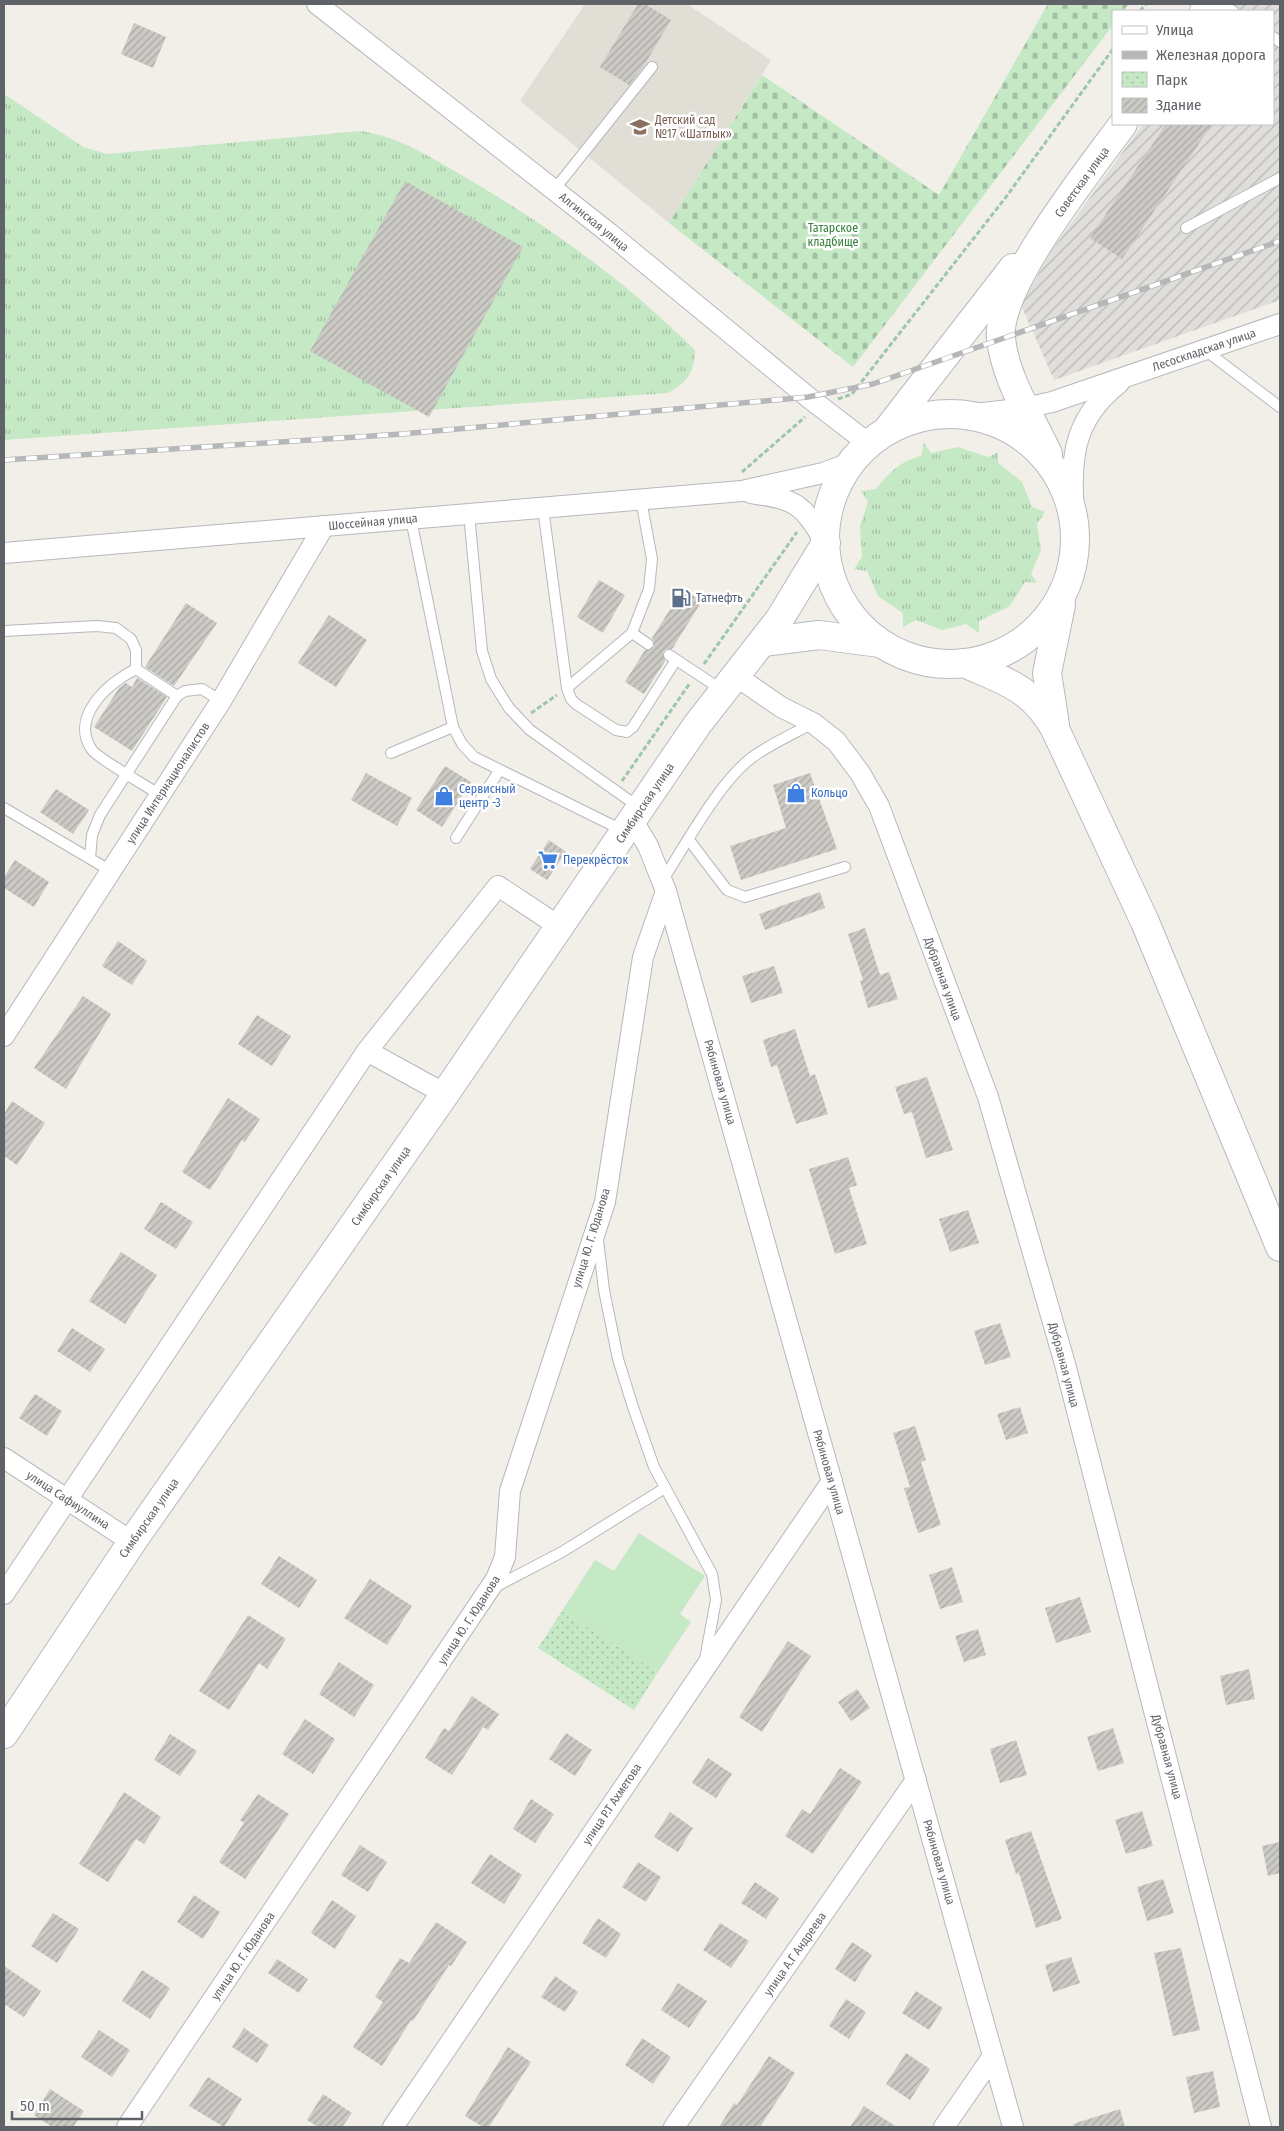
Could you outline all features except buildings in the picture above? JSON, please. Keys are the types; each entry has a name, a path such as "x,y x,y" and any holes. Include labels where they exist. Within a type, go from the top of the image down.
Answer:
{"main road":[{"name":"Советская улица","path":"1040,240 1122,125"},
{"path":"1040,240 1023,269 1000,328 1008,369 1067,495 1074,518 1075,540 1070,573 1047,673 1055,729"},
{"path":"1040,240 1004,278 838,484 831,503 826,544 828,562 835,586 844,604 859,624 882,644 907,656 933,663 964,663 983,660 1006,651 1024,640 1042,623 1057,604 1070,573"},
{"path":"869,446 913,420 928,416 967,415 996,422 1024,437 1041,453 1057,473"},
{"name":"Симбирская улица","path":"4,1734 132,1542 445,1094 697,725 755,649 763,642 795,595 826,544"},
{"path":"763,642 820,634 882,644"},
{"path":"964,663 1027,693 1040,706 1055,729 1145,922 1280,1247"}],"street":[{"name":"Алгинская улица","path":"317,4 554,190 869,446"},
{"name":"Лесоскладская улица","path":"967,415 1025,408 1052,402 1280,324"},
{"path":"1008,369 1032,394 1052,402"},
{"path":"1074,518 1073,464 1080,430 1090,412 1107,393 1128,376"},
{"path":"742,491 823,473 869,446"},
{"path":"742,491 775,496 798,505 810,517 826,544"},
{"name":"Шоссейная улица","path":"4,553 742,491"},
{"name":"улица Интернационалистов","path":"4,1036 221,701 324,526"},
{"name":"Дубравная улица","path":"730,683 813,723 836,740 847,753 879,806 988,1097 1065,1364 1262,2127"},
{"name":"Рябиновая улица","path":"633,820 648,846 664,886 1013,2127"},
{"path":"4,1594 367,1051 498,886 560,927"},
{"name":"улица Ю. Г. Юданова","path":"127,2127 491,1589 505,1557 510,1491 605,1202 643,957 664,886"},
{"path":"367,1051 445,1094"},
{"name":"улица Сафиуллина","path":"4,1458 132,1542"},
{"name":"улица Р.Т Ахметова","path":"394,2127 832,1481"},
{"name":"улица А.Г Андреева","path":"674,2127 916,1780"},
{"path":"944,2127 993,2056"}],"lane":[{"path":"554,190 652,67"},
{"path":"1186,228 1280,178"},
{"path":"1205,350 1280,407"},
{"path":"568,688 632,632 649,589 652,559 641,500"},
{"path":"543,508 568,694 576,704 616,730 627,732 633,728 673,657 697,673 730,683"},
{"path":"469,514 482,652 491,679 508,708 530,730 615,790 633,820"},
{"path":"411,519 453,727 462,744 474,757 500,771 633,820"},
{"path":"4,631 97,626 116,628 131,639 136,650 136,669"},
{"path":"632,632 648,644"},
{"path":"136,669 177,696"},
{"path":"136,669 106,688 87,717 86,729 89,744 94,752 160,795"},
{"path":"90,858 95,826 177,696 185,691 202,688 221,701"},
{"path":"664,886 689,840 730,780 750,758 813,723"},
{"path":"391,753 453,727"},
{"path":"456,838 500,771"},
{"path":"4,808 111,871"},
{"path":"689,840 727,890 745,897 845,867"},
{"path":"596,1227 604,1290 618,1359 651,1458 665,1488 712,1574 716,1600 702,1671"},
{"path":"491,1589 562,1552 665,1488"}],"path":[{"path":"742,491 742,472 819,406 852,394 1006,197 1112,50"},
{"path":"615,790 797,531"},
{"path":"521,721 568,688"}],"shaded area":[{"name":"Детский сад №17 «Шатлык»","path":"585,4 687,4 771,60 669,223 520,101"},
{"path":"1229,4 1280,4 1280,300 1054,380 1021,305 1052,250 1142,125 1274,125 1274,10 1224,10"}],"green space":[{"name":"Татарское кладбище","path":"1048,4 1129,4 1124,10 1112,10 1112,26 853,367 669,223 762,75 939,195"},
{"path":"4,94 83,147 107,154 361,131 388,137 434,159 503,200 547,229 610,275 647,305 695,350 695,357 689,376 668,393 4,440"},
{"path":"924,443 931,453 958,447 988,457 998,452 998,463 1022,482 1032,507 1045,512 1037,524 1041,550 1031,574 1037,583 1025,582 1010,606 979,621 979,633 966,624 942,630 916,620 903,627 903,613 878,596 867,571 854,569 862,557 860,526 868,502 861,491 876,489 896,468 907,461 921,456"},
{"path":"639,1533 705,1576 680,1614 691,1622 658,1672 562,1611 595,1560 614,1571"},
{"path":"562,1611 658,1672 634,1710 538,1648"}],"railway":[{"path":"4,460 402,434 808,397 873,384 1280,241"}],"place":[{"name":"Детский сад №17 «Шатлык»","path":"640,127"},
{"name":"Татнефть","path":"681,598"},
{"name":"Кольцо","path":"796,793"},
{"name":"Сервисный центр -3","path":"444,796"},
{"name":"Перекрёсток","path":"548,860"}]}
